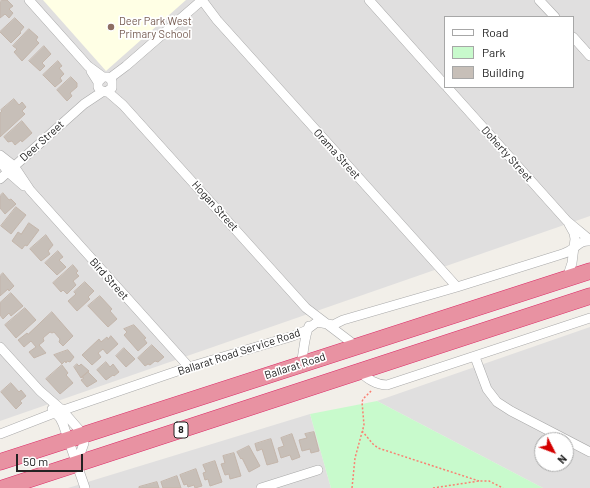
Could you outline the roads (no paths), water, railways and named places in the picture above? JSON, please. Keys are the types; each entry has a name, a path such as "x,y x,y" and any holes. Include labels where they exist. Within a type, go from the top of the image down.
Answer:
{"highway":[{"name":"Ballarat Road","path":"0,462 590,271"},
{"name":"8","path":"6,487 590,296"},
{"path":"0,462 6,487"}],"street":[{"name":"Hogan Street","path":"29,0 306,308 356,346"},
{"path":"369,0 444,84"},
{"path":"539,0 554,16"},
{"name":"Orama Street","path":"200,2 457,287"},
{"name":"Deer Street","path":"0,179 200,2"},
{"path":"574,38 590,56"},
{"name":"Doherty Street","path":"448,88 567,221 590,241"},
{"name":"Bird Street","path":"0,155 189,367"},
{"name":"Bird Street","path":"0,160 11,169"},
{"name":"Doherty Street","path":"567,221 575,236 572,263 567,278"},
{"name":"Ballarat Road Service Road","path":"0,434 58,412 189,367 292,336 308,329 315,322 333,325 343,320 457,287 559,255 573,248 577,244 590,241"},
{"path":"301,364 305,345 305,335 310,321 306,308"},
{"path":"360,372 377,384 388,385 590,318"},
{"path":"0,347 58,412 75,437 78,464 85,488"},
{"path":"475,356 487,390 497,402 511,411 590,452"},
{"path":"58,412 62,421 75,437 84,443 78,464"},
{"path":"261,488 318,470"}],"place":[{"name":"Deer Park West Primary School","path":"111,27"}]}
